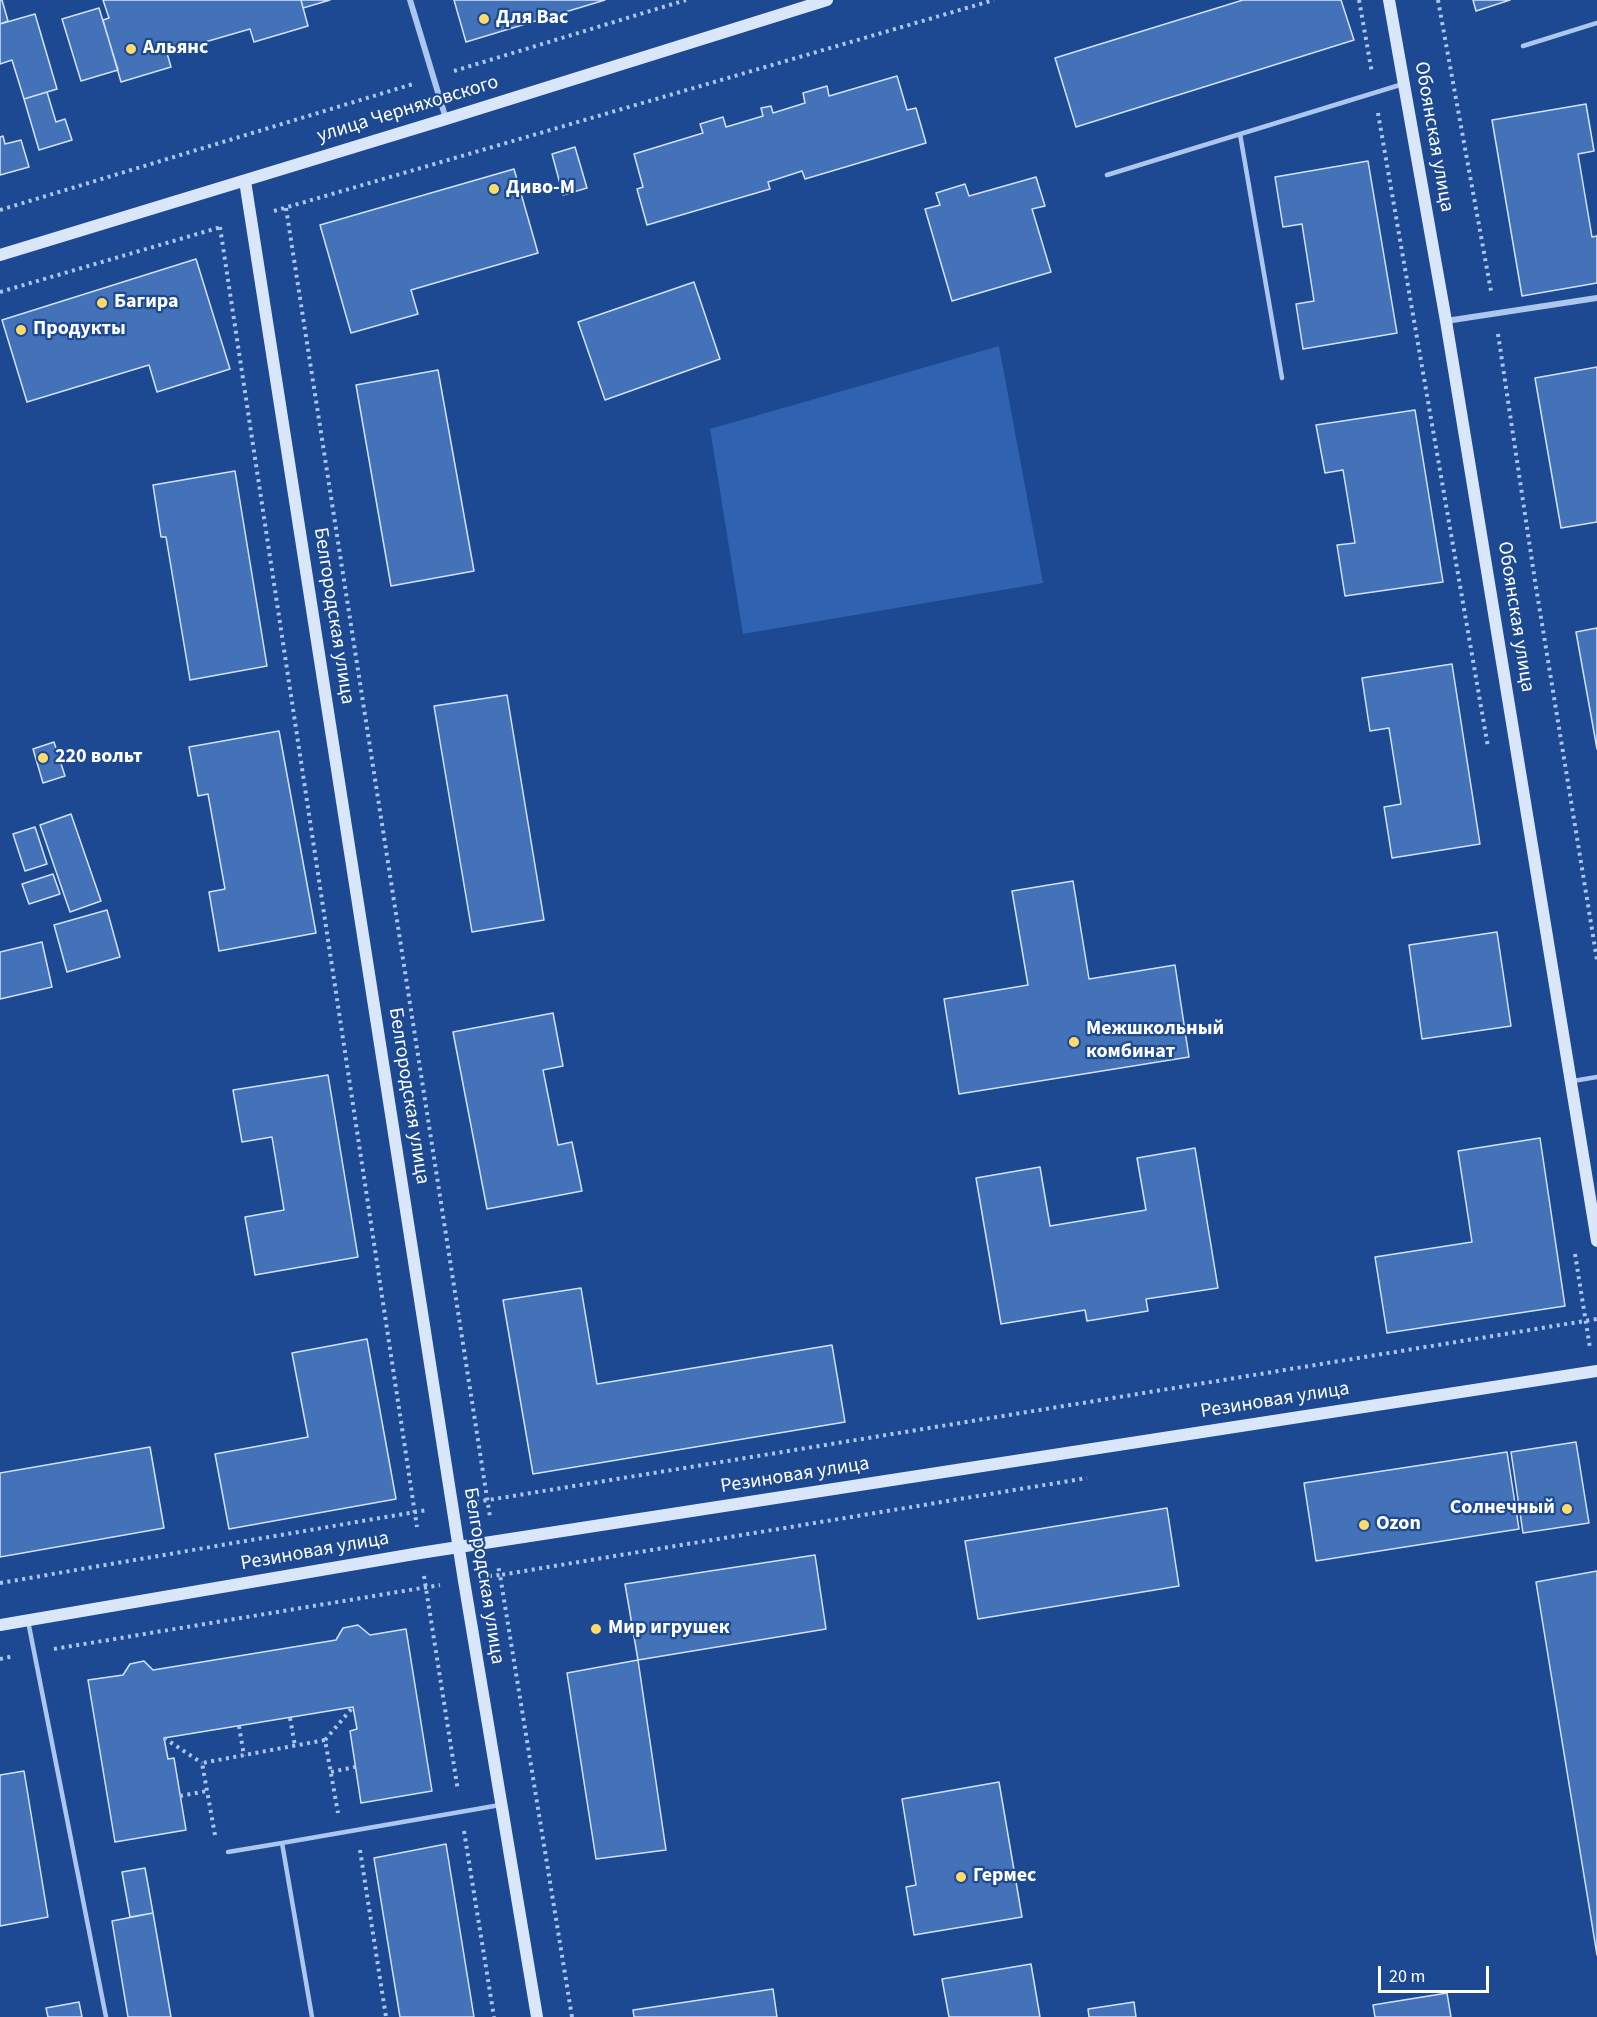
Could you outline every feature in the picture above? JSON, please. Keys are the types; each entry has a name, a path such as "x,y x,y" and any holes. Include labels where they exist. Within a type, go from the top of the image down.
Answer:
{"street":[{"path":"410,0 446,119"},
{"name":"улица Черняховского","path":"0,255 827,0"},
{"name":"Обоянская улица","path":"1389,0 1446,321 1597,1240"},
{"name":"Белгородская улица","path":"245,181 452,1505 537,2017"},
{"path":"1446,321 1597,298"},
{"name":"Резиновая улица","path":"0,1625 420,1553 1597,1371"}],"lane":[{"path":"1523,46 1597,23"},
{"path":"1107,175 1404,84"},
{"path":"1240,134 1282,378"},
{"path":"1571,1081 1597,1077"},
{"path":"28,1621 106,2017"},
{"path":"228,1852 500,1805"},
{"path":"282,1843 312,2017"}],"path":[{"path":"447,73 686,0"},
{"path":"0,292 994,0"},
{"path":"1359,0 1373,82"},
{"path":"1438,0 1495,314 1535,581 1597,960"},
{"path":"0,210 413,84"},
{"path":"1377,106 1489,754"},
{"path":"286,207 491,1521"},
{"path":"220,227 420,1553 495,2017"},
{"path":"1574,1249 1592,1354"},
{"path":"0,1582 452,1505 1597,1318"},
{"path":"500,1575 1090,1478"},
{"path":"498,1564 573,2017"},
{"path":"47,1651 426,1587"},
{"path":"0,1659 24,1655"},
{"path":"164,1738 202,1763 325,1740 353,1707"},
{"path":"290,1718 295,1746"},
{"path":"238,1726 244,1756"},
{"path":"325,1740 342,1832"},
{"path":"202,1763 219,1854 228,1852"},
{"path":"331,1772 356,1767"},
{"path":"180,1796 207,1791"},
{"path":"357,1829 386,2017"}],"shaded area":[{"path":"999,346 1043,583 743,634 710,429"}],"building":[{"path":"0,0 2,0 8,21 0,24"},
{"path":"103,0 301,0 308,26 254,42 250,29 167,53 171,67 121,82 103,20 109,18"},
{"path":"301,0 330,0 303,8"},
{"path":"454,0 605,0 466,42"},
{"path":"1243,0 1341,0 1354,40 1076,127 1055,58"},
{"path":"1473,0 1510,0 1476,11"},
{"path":"99,8 118,70 81,81 62,19"},
{"path":"35,14 57,89 24,99 12,60 0,64 0,24"},
{"path":"897,76 907,110 916,108 926,143 805,179 802,171 768,182 770,189 647,225 637,189 643,187 634,154 703,133 700,124 723,117 726,127 763,116 761,108 771,106 773,113 805,103 803,93 827,86 829,96"},
{"path":"47,92 56,122 65,119 72,140 39,150 24,99"},
{"path":"1586,104 1594,151 1578,154 1592,237 1597,236 1597,283 1522,296 1492,120"},
{"path":"3,136 5,144 21,140 29,167 0,175 0,137"},
{"path":"575,147 587,188 563,195 552,154"},
{"path":"1368,161 1397,333 1303,349 1296,304 1314,301 1302,224 1283,227 1275,177"},
{"path":"514,169 538,253 411,290 418,314 351,333 320,225"},
{"path":"1036,177 1045,206 1032,209 1051,272 952,301 925,209 940,205 936,193 965,184 969,196"},
{"path":"196,259 230,369 157,392 149,365 27,402 2,320"},
{"path":"694,282 720,359 605,400 578,322"},
{"path":"1597,367 1597,522 1561,528 1535,378"},
{"path":"438,370 474,571 391,586 356,385"},
{"path":"1415,410 1443,582 1345,596 1337,545 1355,543 1343,470 1325,473 1316,425"},
{"path":"235,471 267,666 190,680 166,537 161,537 153,485"},
{"path":"1597,628 1597,749 1576,632"},
{"path":"1452,664 1480,844 1392,858 1384,807 1401,804 1389,728 1370,731 1362,678"},
{"path":"507,695 544,920 472,932 434,706"},
{"path":"279,731 316,933 219,951 209,892 225,889 208,794 198,796 189,747"},
{"path":"54,742 65,776 43,783 33,749"},
{"path":"71,814 101,901 70,912 40,825"},
{"path":"35,827 47,864 25,871 13,834"},
{"path":"53,874 60,894 29,904 22,884"},
{"path":"1073,881 1089,979 1175,965 1189,1057 959,1094 944,999 1028,985 1012,891"},
{"path":"107,910 120,957 67,972 54,925"},
{"path":"1497,932 1511,1026 1422,1039 1409,945"},
{"path":"42,942 52,987 0,999 0,952"},
{"path":"553,1013 563,1066 543,1070 558,1145 572,1142 582,1191 487,1209 453,1032"},
{"path":"328,1075 358,1257 255,1275 245,1217 284,1210 272,1137 242,1142 233,1090"},
{"path":"1540,1138 1565,1306 1387,1333 1375,1257 1472,1242 1458,1151"},
{"path":"1195,1148 1218,1288 1146,1299 1148,1311 1087,1321 1085,1310 1001,1324 976,1178 1040,1167 1050,1226 1146,1210 1137,1158"},
{"path":"581,1288 597,1384 832,1345 845,1422 533,1474 503,1300"},
{"path":"367,1339 396,1499 229,1529 215,1454 308,1437 292,1353"},
{"path":"1576,1442 1589,1523 1523,1533 1511,1452"},
{"path":"150,1447 164,1528 0,1557 0,1473"},
{"path":"1507,1452 1519,1529 1316,1561 1304,1483"},
{"path":"1167,1508 1179,1586 978,1619 965,1541"},
{"path":"815,1555 826,1629 638,1660 625,1584"},
{"path":"1597,1571 1597,1955 1536,1582"},
{"path":"358,1625 370,1635 406,1629 432,1791 361,1803 350,1731 357,1729 353,1707 164,1738 168,1759 174,1758 186,1830 115,1842 88,1680 123,1675 130,1664 144,1661 153,1670 336,1640 343,1628"},
{"path":"638,1660 666,1850 596,1859 567,1673"},
{"path":"24,1771 48,1917 0,1926 0,1775"},
{"path":"999,1782 1022,1917 914,1935 906,1887 916,1885 902,1799"},
{"path":"446,1844 474,2017 400,2017 374,1858"},
{"path":"145,1868 153,1913 130,1917 122,1872"},
{"path":"153,1913 171,2017 128,2017 112,1921"},
{"path":"1031,1964 1040,2017 949,2017 942,1979"},
{"path":"773,1989 777,2017 634,2017 633,2010"},
{"path":"1447,1993 1451,2017 1375,2017 1373,2005"},
{"path":"79,2002 82,2017 48,2017 46,2008"},
{"path":"1134,2002 1136,2017 1089,2017 1088,2009"}],"place":[{"name":"Для Вас","path":"484,19"},
{"name":"Альянс","path":"131,49"},
{"name":"Диво-М","path":"494,189"},
{"name":"Багира","path":"102,303"},
{"name":"Продукты","path":"21,330"},
{"name":"220 вольт","path":"43,758"},
{"name":"Межшкольный комбинат","path":"1074,1042"},
{"name":"Солнечный","path":"1567,1509"},
{"name":"Ozon","path":"1364,1525"},
{"name":"Мир игрушек","path":"596,1629"},
{"name":"Гермес","path":"961,1877"}]}
